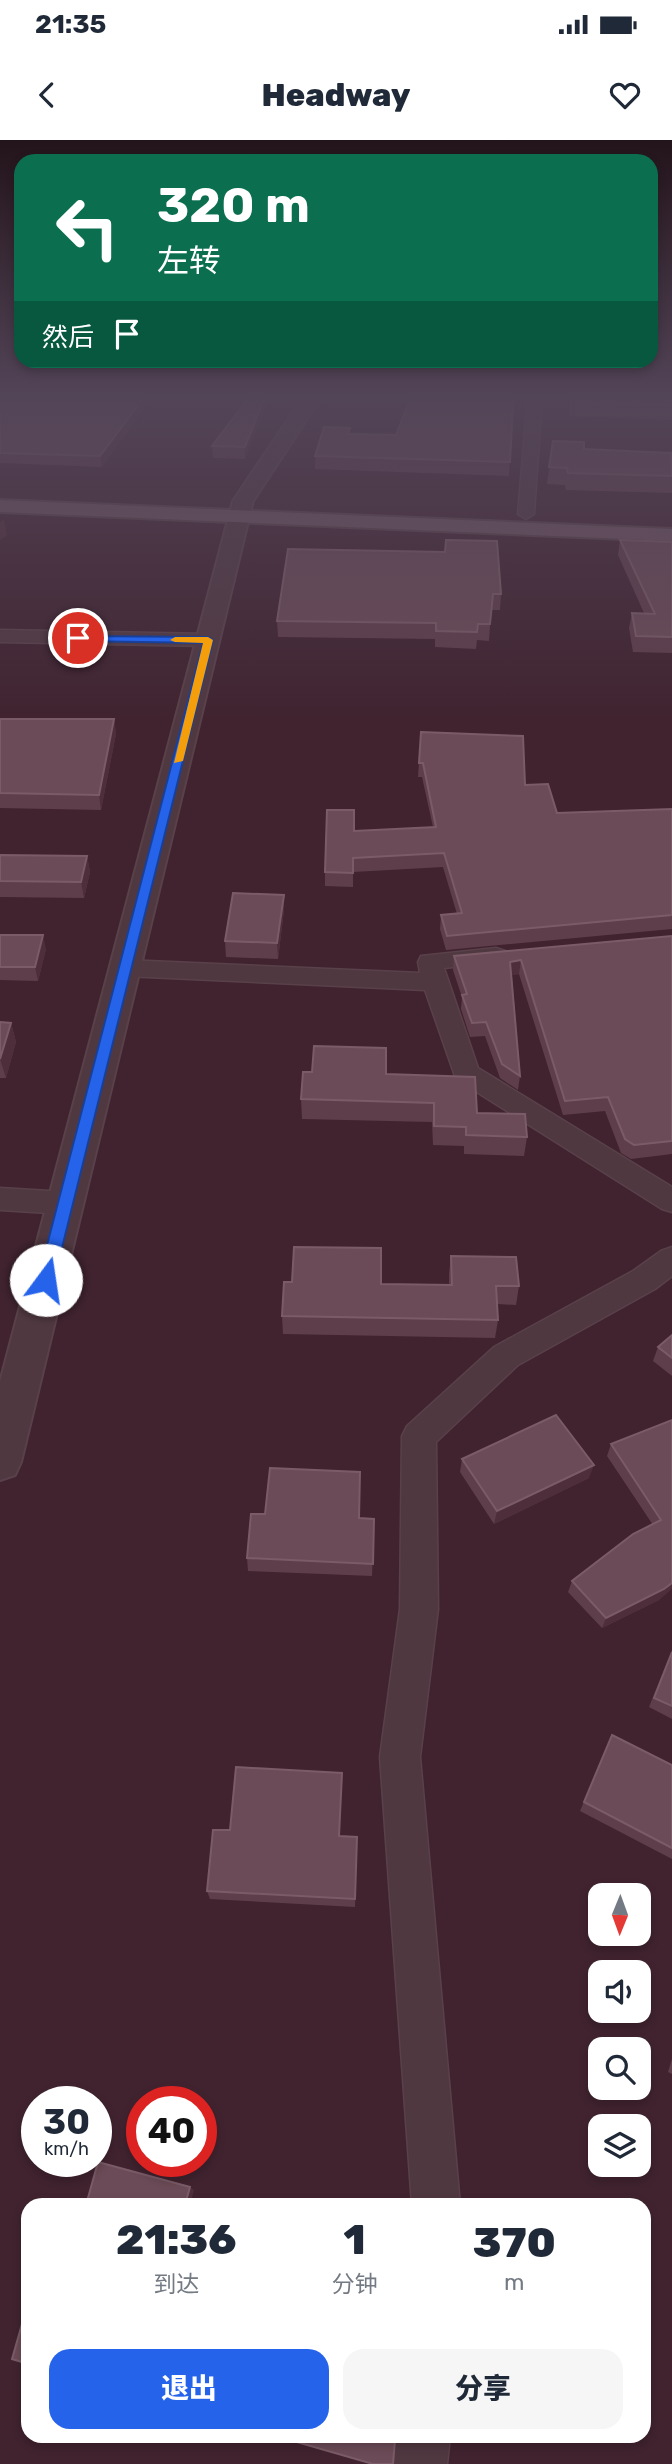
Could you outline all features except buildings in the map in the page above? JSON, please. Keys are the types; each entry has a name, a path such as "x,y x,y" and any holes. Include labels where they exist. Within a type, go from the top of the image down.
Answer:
{"main road":[{"path":"173,504 672,535"},
{"path":"0,506 526,513 672,520"}],"street":[{"path":"0,1462 244,504"},
{"path":"526,513 527,504"},
{"path":"0,636 208,640"},
{"path":"524,953 430,962 466,1073 672,1201"},
{"path":"125,968 435,982"},
{"path":"0,1199 66,1203"},
{"path":"435,2198 400,1756 419,1609 419,1436 506,1356 644,1280 672,1259"},
{"path":"420,2464 422,2443"}],"slow traffic":[{"path":"175,640 208,640 178,761"}],"route":[{"path":"46,1280 208,640 78,638"}]}
